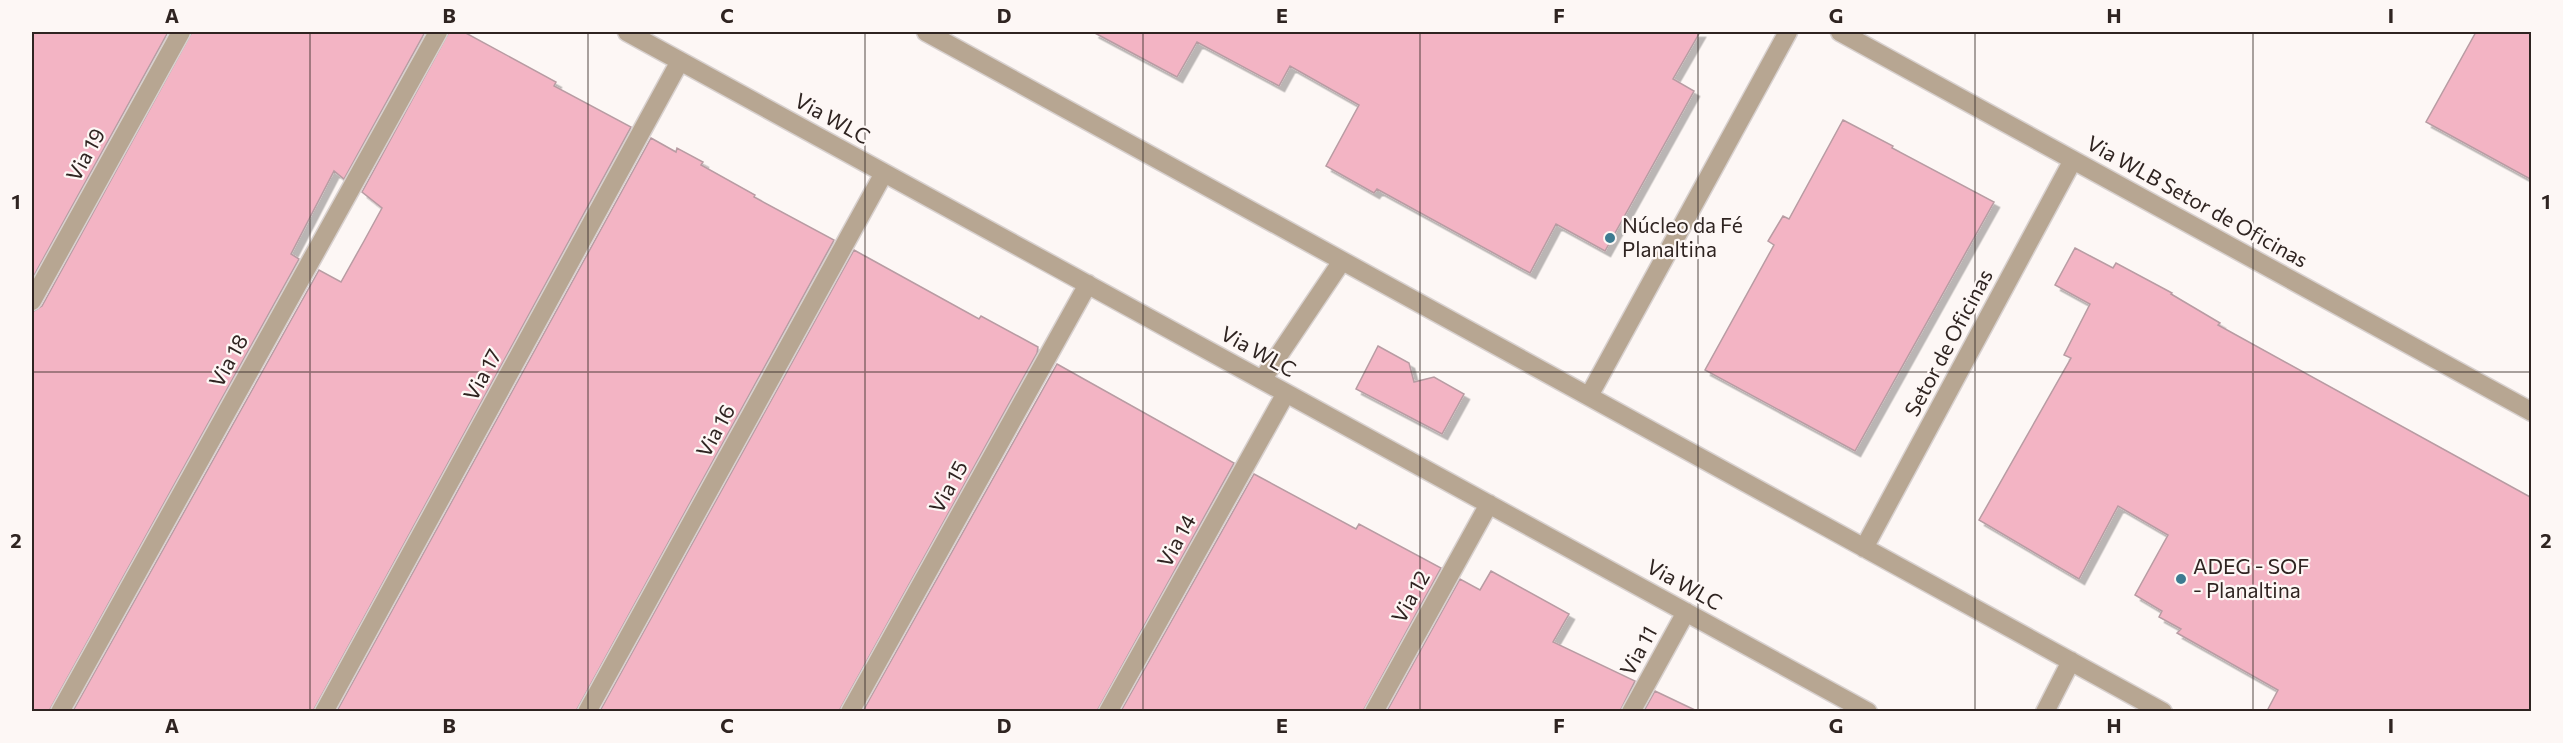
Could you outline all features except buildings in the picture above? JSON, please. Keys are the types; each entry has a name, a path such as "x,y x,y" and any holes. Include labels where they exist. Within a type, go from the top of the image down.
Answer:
{"street":[{"name":"Via 19","path":"32,301 181,32"},
{"name":"Via 18","path":"60,711 438,32"},
{"name":"Via WLC","path":"627,32 1868,711"},
{"path":"926,32 2163,711"},
{"path":"1588,396 1788,32"},
{"name":"Via WLB Setor de Oficinas","path":"1840,32 2532,411"},
{"name":"Via 17","path":"324,711 680,61"},
{"name":"Setor de Oficinas","path":"1864,548 2073,160"},
{"name":"Via 16","path":"587,711 884,173"},
{"path":"1262,380 1342,261"},
{"name":"Via 15","path":"850,711 1088,284"},
{"name":"Via 14","path":"1108,711 1286,393"},
{"name":"Via 12","path":"1374,711 1489,504"},
{"name":"Via 11","path":"1631,711 1686,612"},
{"path":"2044,711 2071,661"}],"place":[{"name":"Núcleo da Fé Planaltina","path":"1610,238"},
{"name":"ADEG - SOF - Planaltina","path":"2181,579"}]}
